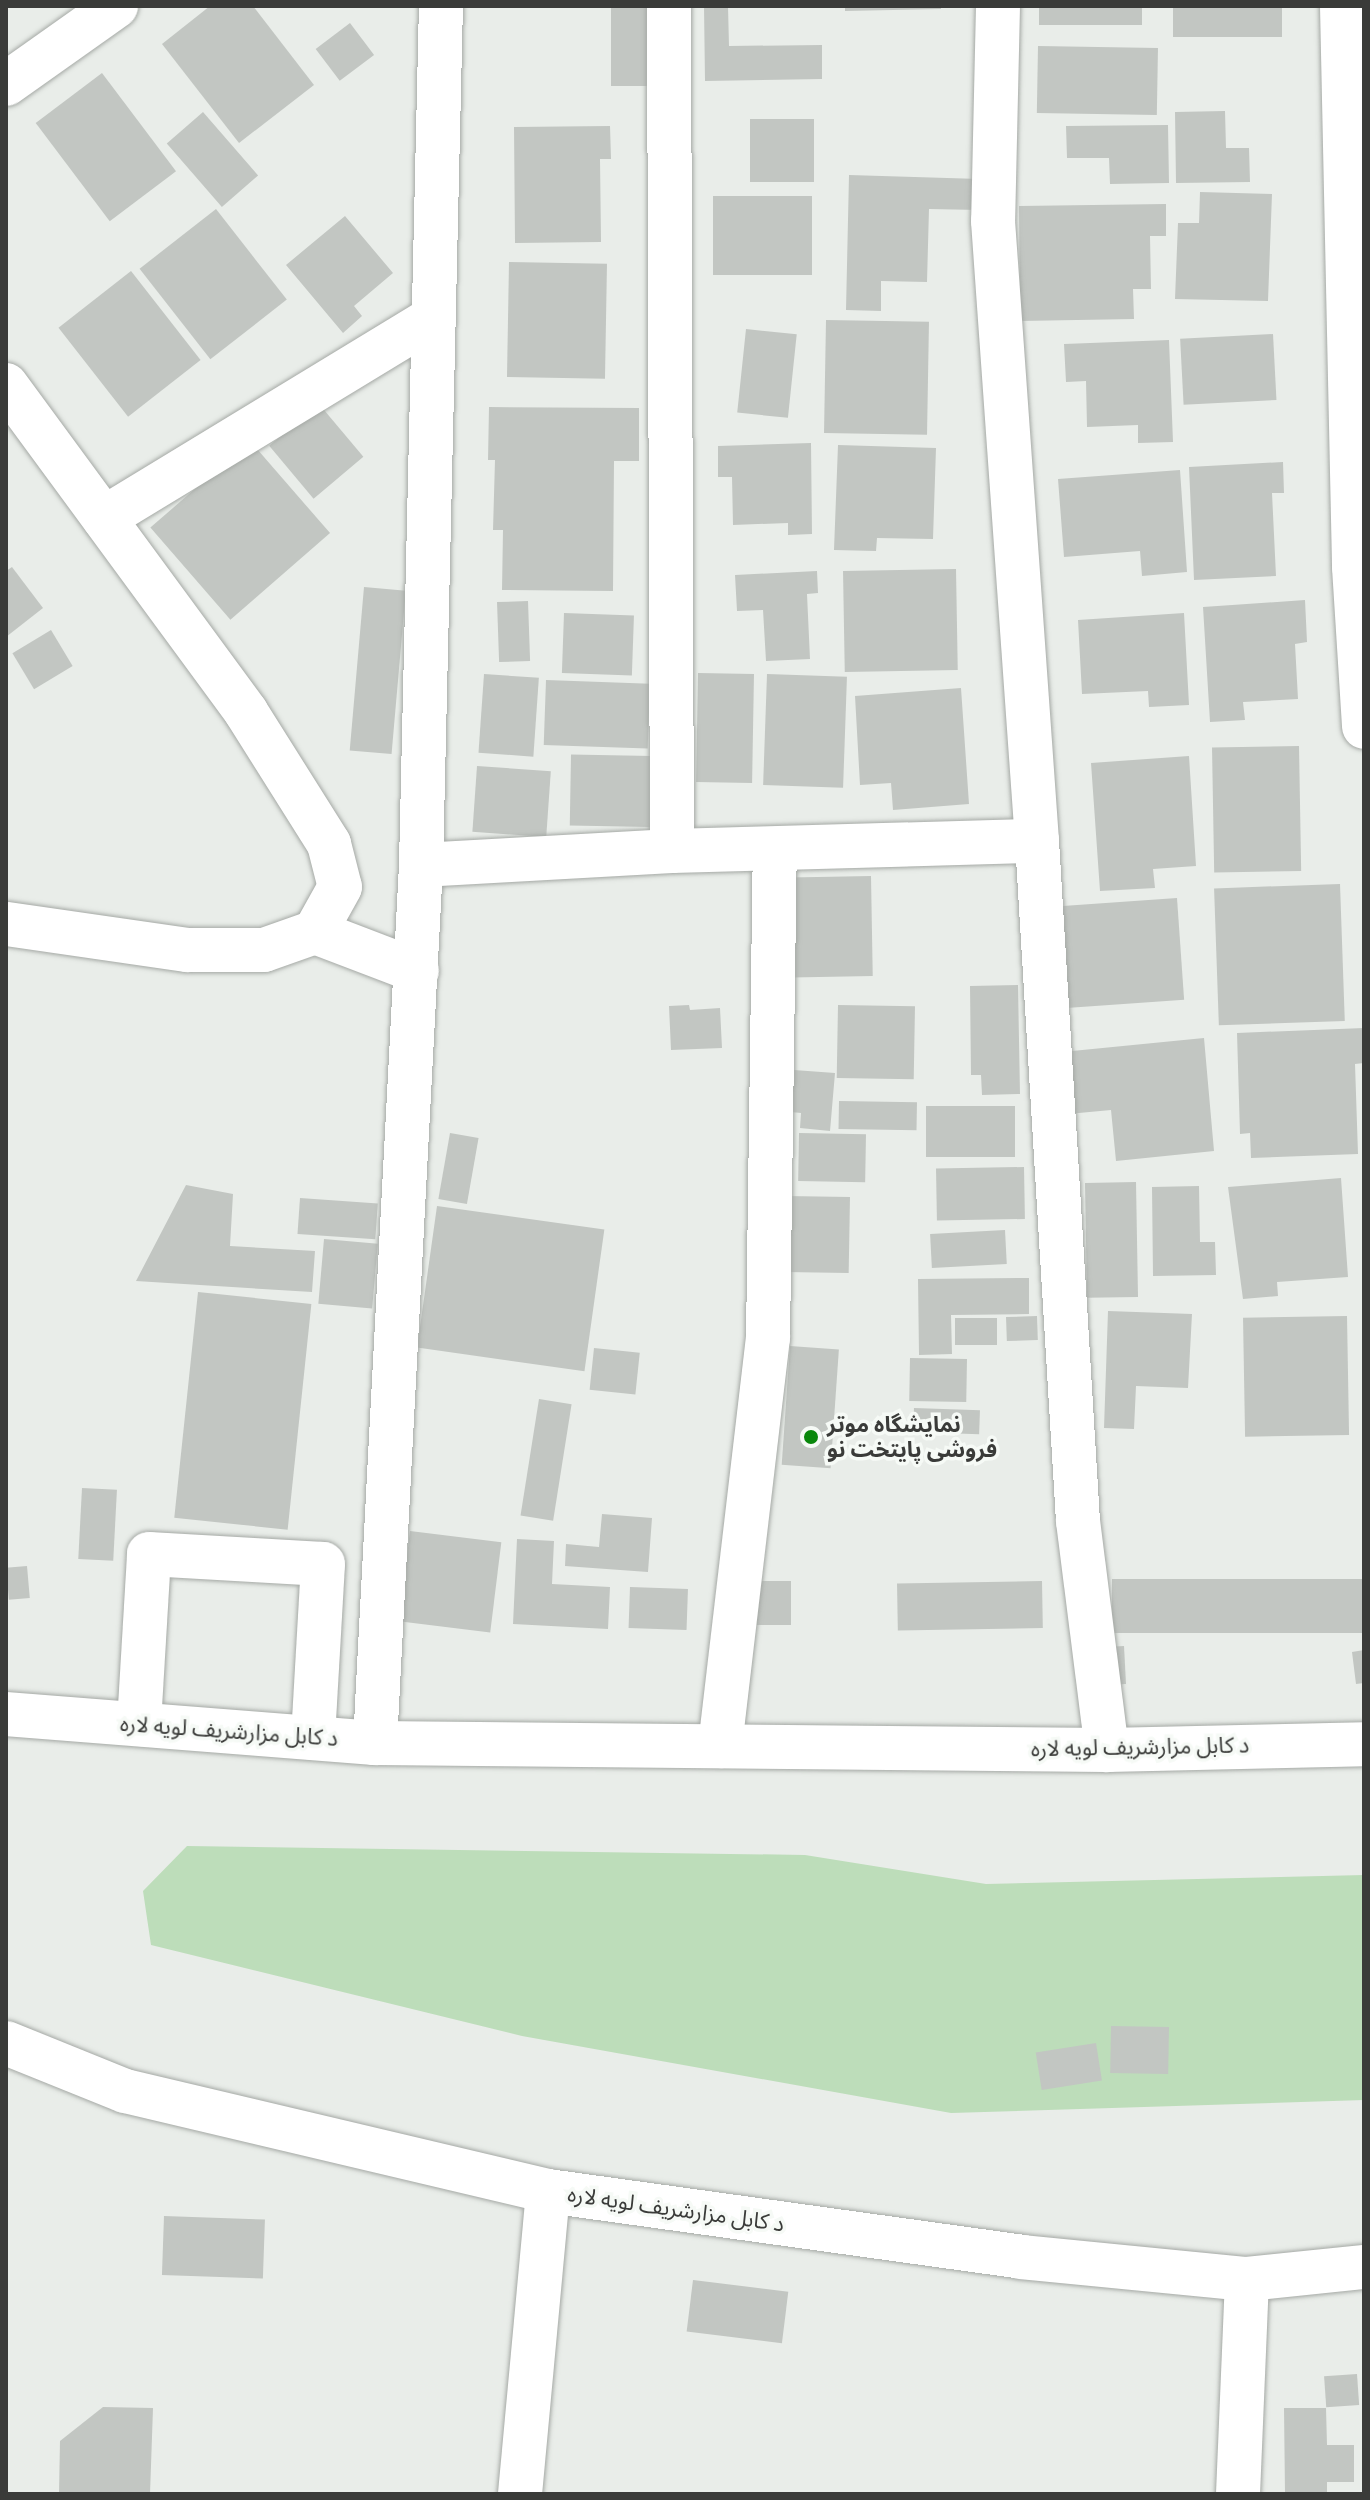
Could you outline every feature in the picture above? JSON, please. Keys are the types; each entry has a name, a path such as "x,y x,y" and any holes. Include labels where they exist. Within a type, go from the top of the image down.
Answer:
{"main road":[{"path":"6,84 116,6"},
{"path":"375,1743 417,971 441,6"},
{"path":"669,6 672,851"},
{"path":"998,6 993,221 1037,841 1078,1521 1107,1750"},
{"path":"1342,6 1354,567 1364,727"},
{"path":"104,518 434,317"},
{"path":"6,385 246,712 329,844 340,887 315,932"},
{"path":"421,865 672,851 1037,841"},
{"path":"720,1746 768,1338 775,849"},
{"path":"6,924 187,950 264,950 315,932 417,971"},
{"path":"139,1724 149,1554 323,1564 313,1738"},
{"name":"د کابل مزارشریف لویه لاره","path":"6,1714 375,1743 1107,1750 1364,1744"},
{"name":"د کابل مزارشریف لویه لاره","path":"6,2043 125,2091 548,2191 1021,2257 1247,2279 1364,2267"},
{"path":"520,2494 548,2191"},
{"path":"1238,2494 1247,2279"}],"green space":[{"path":"187,1846 805,1855 986,1884 1364,1875 1364,2100 951,2113 522,2036 151,1945 143,1891"}],"building":[{"path":"210,6 253,6 314,85 239,143 162,44"},
{"path":"611,6 651,6 651,86 611,86"},
{"path":"704,6 728,6 729,46 822,45 822,79 705,81"},
{"path":"845,6 941,6 941,9 845,11"},
{"path":"1039,6 1142,6 1142,25 1039,25"},
{"path":"1173,6 1282,6 1282,37 1173,37"},
{"path":"350,23 374,55 340,81 316,49"},
{"path":"1038,46 1158,48 1157,115 1037,113"},
{"path":"102,73 176,171 110,221 36,123"},
{"path":"1225,111 1226,148 1249,148 1250,182 1176,183 1175,112"},
{"path":"203,112 258,175 222,207 167,143"},
{"path":"750,119 814,119 814,182 750,182"},
{"path":"1168,125 1169,183 1110,184 1109,158 1067,158 1066,126"},
{"path":"610,126 611,159 600,159 601,242 515,243 514,127"},
{"path":"849,175 980,179 979,210 929,209 927,282 881,281 881,311 846,310"},
{"path":"1200,192 1272,194 1268,301 1175,299 1178,223 1199,223"},
{"path":"713,196 812,196 812,275 713,275"},
{"path":"1166,204 1166,236 1150,236 1151,289 1133,289 1134,319 1020,321 1019,206"},
{"path":"216,209 287,300 210,359 140,269"},
{"path":"345,216 393,273 354,306 362,316 343,333 286,265"},
{"path":"509,262 607,264 605,379 507,377"},
{"path":"131,271 201,360 128,417 59,328"},
{"path":"826,320 929,322 927,435 824,433"},
{"path":"746,329 797,334 788,418 737,413"},
{"path":"1273,334 1276,400 1184,405 1180,339"},
{"path":"1169,340 1173,442 1138,443 1138,425 1087,427 1086,381 1066,382 1064,344"},
{"path":"319,404 363,457 314,499 269,446"},
{"path":"489,407 639,408 639,461 614,461 613,591 502,590 503,530 493,530 495,460 488,460"},
{"path":"250,441 330,533 230,620 150,528"},
{"path":"811,443 812,534 788,535 788,523 733,525 732,477 718,477 718,446"},
{"path":"838,445 936,448 933,539 877,538 876,551 834,550"},
{"path":"1283,462 1284,493 1272,493 1276,576 1194,580 1189,467"},
{"path":"1180,470 1187,572 1142,576 1140,551 1064,557 1058,479"},
{"path":"12,567 43,608 6,637 6,571"},
{"path":"956,569 958,670 845,672 843,571"},
{"path":"817,571 818,593 807,594 810,659 766,661 763,610 737,611 735,575"},
{"path":"364,587 406,591 392,754 350,750"},
{"path":"1305,600 1307,642 1295,644 1298,699 1243,702 1245,720 1210,722 1203,607"},
{"path":"528,601 530,661 499,662 497,602"},
{"path":"564,613 634,615 632,675 562,673"},
{"path":"1184,613 1189,705 1149,707 1148,691 1082,694 1078,620"},
{"path":"51,630 73,666 34,689 12,653"},
{"path":"698,673 754,674 752,783 696,782"},
{"path":"484,674 539,678 533,757 478,753"},
{"path":"767,674 847,677 843,788 763,785"},
{"path":"546,680 650,684 648,749 544,745"},
{"path":"961,688 969,804 893,810 891,783 860,785 855,696"},
{"path":"1299,746 1301,871 1214,872 1212,748"},
{"path":"571,755 652,756 651,827 570,826"},
{"path":"1189,756 1196,866 1153,869 1155,888 1100,891 1091,763"},
{"path":"477,766 551,771 546,837 472,832"},
{"path":"871,876 873,976 792,977 790,877"},
{"path":"1340,884 1345,1021 1219,1025 1214,888"},
{"path":"1177,898 1184,1000 1066,1008 1059,906"},
{"path":"1018,985 1020,1094 982,1095 981,1075 971,1075 970,986"},
{"path":"689,1005 690,1010 720,1008 722,1048 671,1050 669,1006"},
{"path":"838,1005 915,1006 914,1079 837,1078"},
{"path":"1364,1028 1364,1063 1355,1064 1358,1154 1251,1158 1250,1133 1240,1134 1237,1033"},
{"path":"1204,1038 1214,1151 1116,1161 1111,1110 1068,1114 1062,1052"},
{"path":"794,1070 835,1073 830,1131 800,1128 801,1113 791,1112"},
{"path":"839,1101 917,1102 916,1130 839,1129"},
{"path":"926,1106 1015,1106 1015,1157 926,1157"},
{"path":"450,1133 479,1138 467,1204 438,1199"},
{"path":"799,1133 866,1134 865,1182 798,1181"},
{"path":"1024,1167 1025,1219 937,1221 936,1169"},
{"path":"1341,1178 1348,1277 1277,1282 1278,1296 1243,1299 1228,1187"},
{"path":"1136,1182 1138,1297 1087,1298 1085,1183"},
{"path":"186,1185 233,1194 230,1246 315,1251 312,1292 136,1281"},
{"path":"1199,1186 1200,1242 1215,1242 1216,1275 1153,1276 1152,1187"},
{"path":"786,1196 850,1197 849,1273 785,1272"},
{"path":"300,1198 378,1203 375,1239 297,1234"},
{"path":"437,1206 604,1230 584,1371 417,1348"},
{"path":"1005,1230 1007,1264 932,1268 930,1234"},
{"path":"324,1239 378,1244 372,1308 318,1304"},
{"path":"1029,1278 1029,1314 951,1315 952,1354 919,1355 918,1279"},
{"path":"198,1292 311,1304 288,1530 174,1518"},
{"path":"1108,1311 1192,1314 1188,1388 1136,1386 1134,1429 1104,1428"},
{"path":"1037,1316 1038,1340 1007,1341 1006,1317"},
{"path":"1347,1316 1349,1435 1245,1437 1243,1318"},
{"path":"955,1318 997,1318 997,1345 955,1345"},
{"path":"790,1346 839,1349 831,1468 782,1465"},
{"path":"594,1348 640,1353 635,1395 590,1390"},
{"path":"910,1358 967,1359 966,1402 909,1401"},
{"path":"539,1399 572,1404 553,1521 521,1516"},
{"path":"914,1408 980,1410 979,1434 913,1432"},
{"path":"82,1488 117,1490 113,1561 78,1559"},
{"path":"602,1514 652,1518 648,1572 565,1566 566,1544 599,1547"},
{"path":"410,1531 501,1542 490,1633 399,1621"},
{"path":"517,1539 554,1541 552,1584 610,1587 608,1629 513,1624"},
{"path":"27,1566 30,1598 9,1600 6,1568"},
{"path":"1112,1579 1364,1579 1364,1633 1112,1633"},
{"path":"752,1581 791,1581 791,1625 752,1625"},
{"path":"1042,1581 1043,1628 898,1631 897,1584"},
{"path":"630,1587 688,1589 687,1630 629,1628"},
{"path":"1124,1646 1126,1684 1109,1685 1107,1647"},
{"path":"1364,1650 1364,1683 1356,1684 1352,1652"},
{"path":"1111,2026 1169,2027 1168,2074 1110,2073"},
{"path":"1096,2043 1102,2081 1042,2090 1036,2053"},
{"path":"164,2216 265,2220 263,2278 162,2275"},
{"path":"693,2280 788,2292 782,2343 687,2332"},
{"path":"1357,2374 1359,2405 1326,2407 1324,2376"},
{"path":"103,2407 153,2408 150,2494 59,2494 60,2441"},
{"path":"1284,2408 1326,2408 1327,2445 1354,2445 1354,2482 1327,2482 1327,2494 1285,2494"}],"place":[{"name":"نمایشگاه موتر فروشی پایتخت نو","path":"811,1437"}]}
